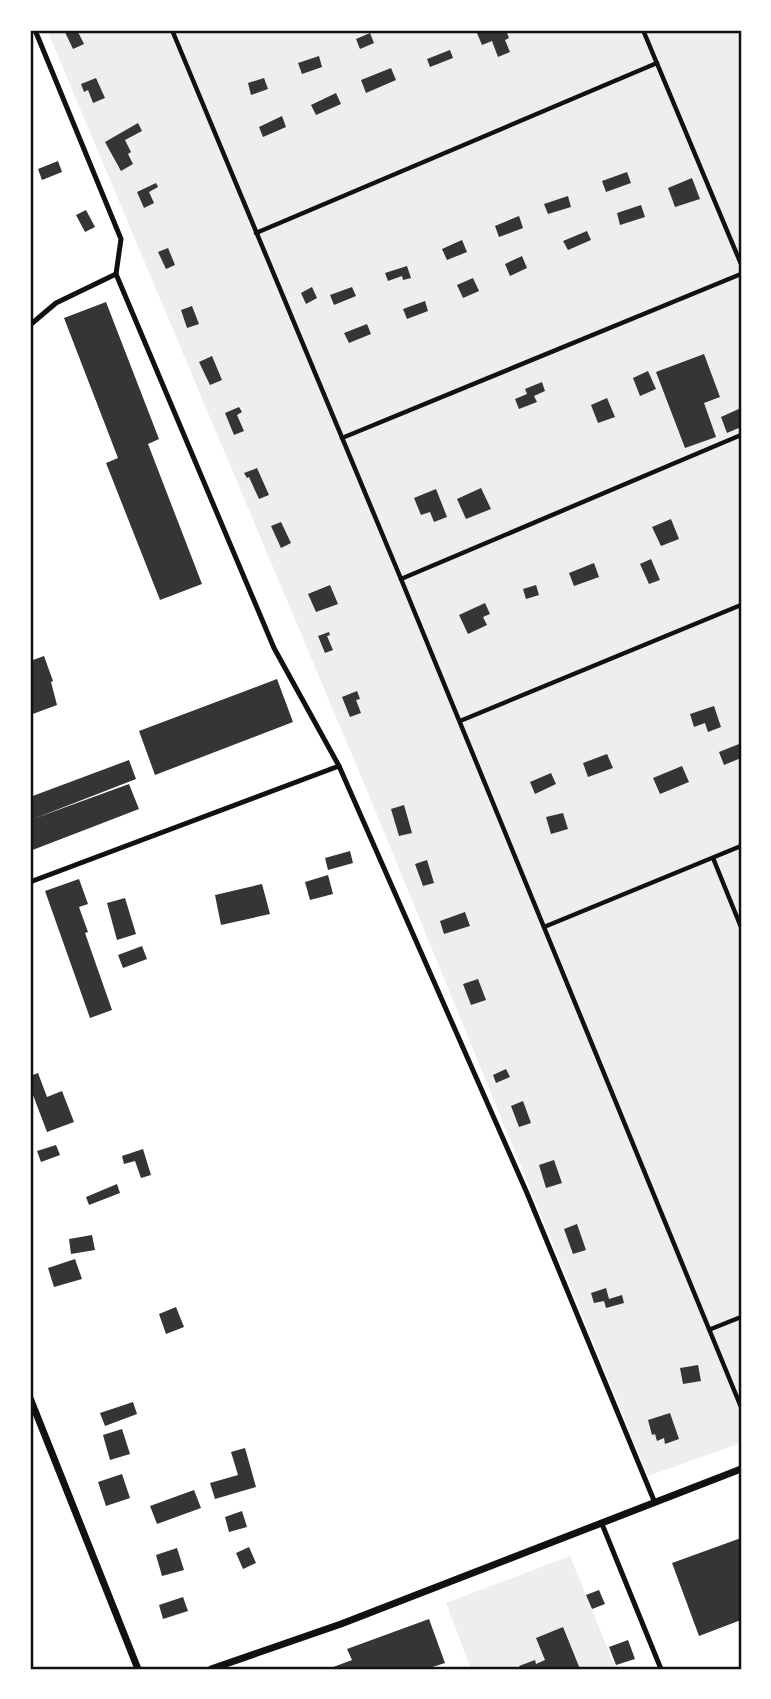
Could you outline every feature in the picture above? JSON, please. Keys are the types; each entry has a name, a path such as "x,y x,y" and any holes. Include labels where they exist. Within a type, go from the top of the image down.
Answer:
{"street":[{"path":"30,1398 138,1669"},
{"path":"211,1669 341,1624 741,1469"}],"lane":[{"path":"35,30 121,239 116,274 274,648 339,766 527,1193 655,1504"},
{"path":"30,325 56,303 116,274"},
{"path":"30,882 339,766"},
{"path":"602,1524 661,1669"}],"path":[{"path":"172,30 460,721 741,1407"},
{"path":"643,30 741,264"},
{"path":"256,233 657,63"},
{"path":"342,438 741,274"},
{"path":"401,579 741,435"},
{"path":"460,721 741,605"},
{"path":"544,927 741,846"},
{"path":"713,858 741,927"},
{"path":"711,1329 741,1317"}],"shaded area":[{"path":"47,30 741,30 741,1443 648,1476 368,793"},
{"path":"570,1556 616,1669 471,1669 446,1603"}],"building":[{"path":"64,30 77,30 84,44 73,49"},
{"path":"484,30 506,30 509,38 505,40 510,52 498,57 492,41 482,45 477,33"},
{"path":"370,33 374,43 360,49 356,39"},
{"path":"450,50 453,58 430,67 427,59"},
{"path":"319,56 322,67 302,74 298,63"},
{"path":"391,68 396,80 366,93 361,80"},
{"path":"96,78 105,98 93,103 88,90 84,92 81,84"},
{"path":"264,78 268,89 251,95 248,83"},
{"path":"336,93 341,104 316,115 311,105"},
{"path":"282,116 286,127 263,137 259,127"},
{"path":"138,123 142,131 125,140 133,164 121,171 105,142"},
{"path":"58,161 62,172 42,180 38,169"},
{"path":"627,172 631,183 606,192 602,181"},
{"path":"692,178 700,199 675,207 668,188"},
{"path":"156,183 158,187 149,192 154,203 144,208 137,192"},
{"path":"568,196 571,207 548,214 544,204"},
{"path":"641,205 645,217 620,225 617,213"},
{"path":"86,210 95,227 85,232 76,215"},
{"path":"519,216 523,228 499,237 495,226"},
{"path":"587,231 591,240 568,250 563,241"},
{"path":"462,240 467,252 447,260 442,249"},
{"path":"168,248 175,265 166,269 158,252"},
{"path":"522,256 527,268 510,276 505,264"},
{"path":"407,266 411,278 403,280 402,276 388,281 385,273"},
{"path":"473,278 479,291 463,298 457,285"},
{"path":"312,287 317,298 306,304 301,293"},
{"path":"352,287 356,296 334,305 330,295"},
{"path":"425,301 428,311 407,319 403,309"},
{"path":"106,302 159,439 148,444 202,584 160,600 106,463 118,458 64,318"},
{"path":"192,306 199,324 187,328 181,310"},
{"path":"367,324 371,334 349,343 344,333"},
{"path":"704,354 720,397 704,403 716,437 685,448 656,372"},
{"path":"212,356 222,380 210,385 199,362"},
{"path":"648,371 656,389 640,396 633,378"},
{"path":"542,382 545,391 534,396 537,402 519,409 515,399 527,394 525,389"},
{"path":"607,398 615,417 598,423 591,405"},
{"path":"239,407 242,412 237,415 244,431 234,435 225,413"},
{"path":"741,408 741,427 727,433 721,417"},
{"path":"257,468 269,495 259,499 249,477 244,473"},
{"path":"481,488 491,509 466,519 457,499"},
{"path":"436,489 447,517 434,522 430,512 421,515 414,498"},
{"path":"671,519 679,539 661,546 652,527"},
{"path":"281,522 291,543 281,548 271,526"},
{"path":"651,559 660,580 649,584 640,564"},
{"path":"594,563 599,577 574,586 569,573"},
{"path":"330,585 338,604 316,612 308,594"},
{"path":"536,585 539,595 526,599 523,589"},
{"path":"485,603 490,614 483,617 487,625 468,634 459,615"},
{"path":"329,632 330,635 327,636 333,650 325,653 318,636"},
{"path":"44,656 53,681 51,682 57,705 30,715 30,661"},
{"path":"277,679 293,722 155,775 139,731"},
{"path":"357,691 360,699 356,700 361,713 350,717 342,697"},
{"path":"714,706 721,727 708,732 705,723 694,727 690,714"},
{"path":"739,744 741,758 724,765 719,752"},
{"path":"607,754 613,768 588,777 583,763"},
{"path":"129,760 136,779 33,819 129,784 139,809 30,851 30,797"},
{"path":"682,766 689,782 660,794 653,778"},
{"path":"551,773 556,784 535,794 530,782"},
{"path":"404,805 412,833 399,836 391,809"},
{"path":"563,813 568,829 551,834 546,817"},
{"path":"350,851 353,863 328,870 325,858"},
{"path":"427,860 434,883 423,886 415,864"},
{"path":"328,875 333,894 310,900 305,882"},
{"path":"79,879 88,904 79,907 88,932 85,933 112,1010 90,1018 45,891"},
{"path":"262,884 270,914 221,925 215,895"},
{"path":"125,898 136,934 117,940 107,903"},
{"path":"465,912 470,926 444,934 440,921"},
{"path":"142,946 147,959 123,968 118,955"},
{"path":"478,979 486,1000 471,1005 463,984"},
{"path":"506,1069 510,1077 496,1083 493,1075"},
{"path":"38,1073 47,1097 62,1091 74,1122 47,1132 30,1087 30,1076"},
{"path":"523,1101 531,1123 519,1127 511,1106"},
{"path":"56,1145 60,1155 41,1162 37,1151"},
{"path":"143,1149 151,1175 141,1178 135,1161 124,1164 122,1156"},
{"path":"554,1160 562,1183 546,1188 539,1165"},
{"path":"117,1184 120,1193 89,1205 86,1197"},
{"path":"577,1224 586,1250 573,1254 564,1229"},
{"path":"92,1235 95,1250 71,1254 69,1239"},
{"path":"75,1259 82,1279 54,1287 48,1268"},
{"path":"606,1288 609,1299 622,1295 624,1303 606,1308 604,1301 594,1303 591,1293"},
{"path":"176,1307 184,1327 166,1334 159,1314"},
{"path":"698,1365 701,1381 683,1384 680,1368"},
{"path":"133,1402 137,1414 105,1426 100,1413"},
{"path":"670,1413 679,1439 665,1444 664,1438 657,1441 655,1434 652,1435 648,1420"},
{"path":"122,1429 130,1454 110,1460 103,1435"},
{"path":"245,1448 256,1487 215,1499 210,1483 238,1475 231,1452"},
{"path":"122,1474 130,1498 106,1506 98,1482"},
{"path":"194,1490 201,1508 157,1524 150,1506"},
{"path":"242,1511 247,1527 229,1532 225,1517"},
{"path":"741,1538 741,1620 699,1636 672,1563"},
{"path":"249,1547 256,1563 243,1569 236,1553"},
{"path":"177,1548 184,1570 162,1576 156,1555"},
{"path":"599,1590 605,1604 592,1609 586,1595"},
{"path":"183,1597 188,1611 163,1619 159,1605"},
{"path":"429,1619 445,1663 426,1669 328,1669 352,1660 347,1649"},
{"path":"563,1627 580,1669 521,1669 519,1666 535,1660 536,1664 545,1660 536,1638"},
{"path":"628,1640 635,1659 616,1665 609,1647"}]}
